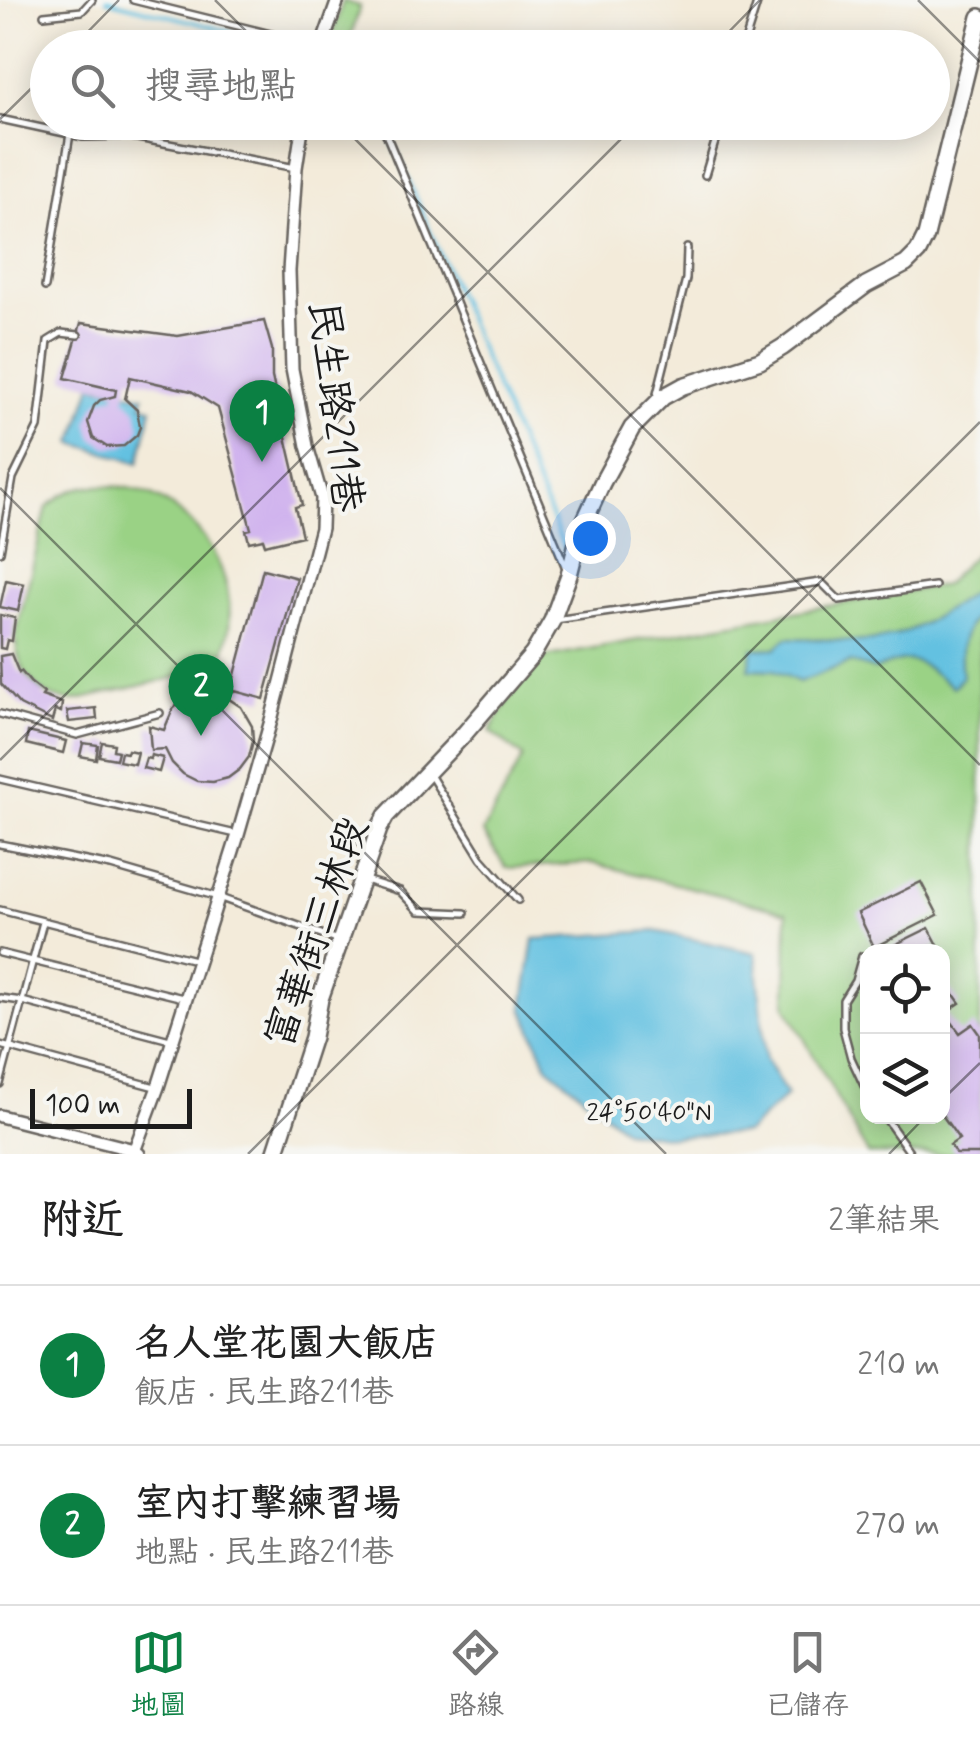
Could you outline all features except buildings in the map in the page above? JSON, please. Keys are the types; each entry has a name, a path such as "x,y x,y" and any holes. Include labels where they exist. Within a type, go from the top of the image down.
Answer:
{"street":[{"path":"328,30 338,0"},
{"name":"富華街三林段","path":"275,1154 320,999 386,816 533,654 552,620 569,576 580,530 632,428 662,397 683,386 760,361 866,286 906,264 918,252 972,82 980,17"},
{"name":"民生路211巷","path":"135,1153 238,835 322,528 322,498 292,369 288,271 300,140"},
{"path":"0,1116 135,1153"}],"lane":[{"path":"133,0 254,30"},
{"path":"749,30 758,0"},
{"path":"44,15 82,11 89,3"},
{"path":"0,118 30,125"},
{"path":"45,286 69,140"},
{"path":"148,140 296,168"},
{"path":"387,140 569,576"},
{"path":"704,175 715,140"},
{"path":"654,406 686,279 688,248"},
{"path":"0,552 14,478 38,427 48,341 62,333 78,335"},
{"path":"552,620 821,582 839,600 934,586"},
{"path":"0,714 77,735 160,713"},
{"path":"427,771 481,858 518,900"},
{"path":"0,779 238,835"},
{"path":"0,844 111,866 341,941"},
{"path":"362,879 400,891 419,912 465,914"},
{"path":"0,910 198,960"},
{"path":"0,1084 43,921"},
{"path":"0,954 186,998"},
{"path":"860,963 843,1000 843,1028 860,1077"},
{"path":"0,998 173,1040"},
{"path":"0,1045 158,1088"},
{"path":"890,1124 911,1154"}],"green space":[{"path":"343,1 360,6 353,30 334,30"},
{"path":"89,486 123,487 150,495 171,506 204,538 225,580 229,603 226,645 212,669 72,700 44,692 28,676 18,656 16,634 47,507 66,493"},
{"path":"980,549 980,1154 868,1154 786,1006 787,912 592,863 506,868 483,832 523,757 490,731 533,659 944,585"}],"water":[{"path":"92,385 144,396 142,404 152,408 139,463 73,443"},
{"path":"980,587 980,610 962,642 962,678 953,687 925,666 909,661 875,670 851,662 799,682 774,670 749,669 753,649 776,648 787,638 882,639 934,618"},
{"path":"655,931 756,953 766,1060 787,1095 746,1133 671,1137 625,1130 547,1066 523,1008 534,939"}],"waterway":[{"path":"107,0 225,30"},
{"path":"392,140 566,552"}],"place":[{"name":"名人堂花園大飯店","path":"262,462"},
{"name":"室內打擊練習場","path":"201,736"}]}
